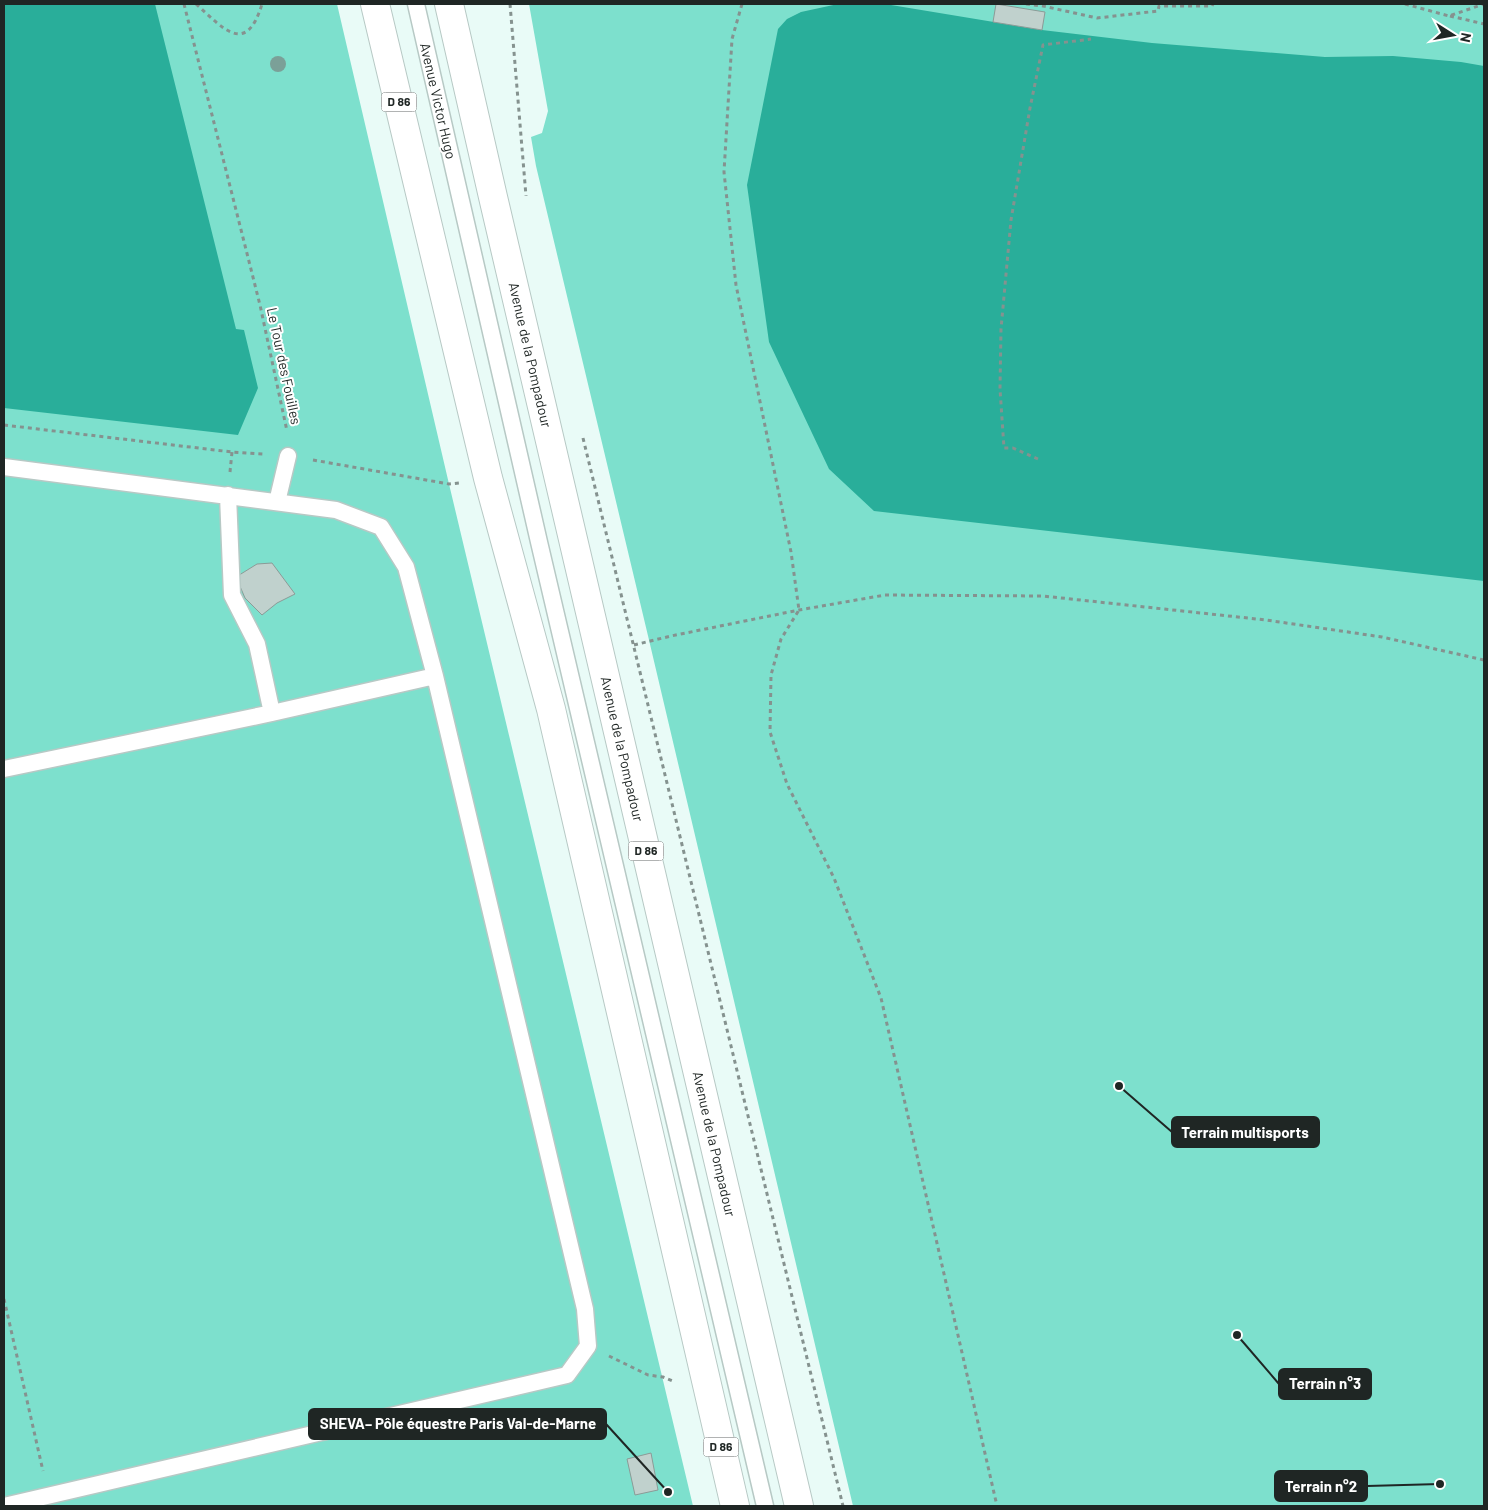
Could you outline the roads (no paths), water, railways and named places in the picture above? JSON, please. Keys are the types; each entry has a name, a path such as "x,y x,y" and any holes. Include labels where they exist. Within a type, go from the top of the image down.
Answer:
{"main road":[{"name":"D 86","path":"375,4 488,478 551,709 735,1506"},
{"name":"Avenue de la Pompadour","path":"449,4 799,1506"}],"lane":[{"name":"Avenue Victor Hugo","path":"416,4 766,1506"},
{"path":"277,502 288,456"},
{"path":"4,467 336,510 381,527 406,567 435,676 585,1309 588,1346 567,1375 4,1506"},
{"path":"228,495 232,595 257,644 272,713"},
{"path":"4,769 272,713 435,676"}],"place":[{"name":"Terrain multisports","path":"1119,1086"},
{"name":"Terrain n°3","path":"1237,1335"},
{"name":"Terrain n°2","path":"1440,1484"},
{"name":"SHEVA– Pôle équestre Paris Val-de-Marne","path":"668,1492"}]}
